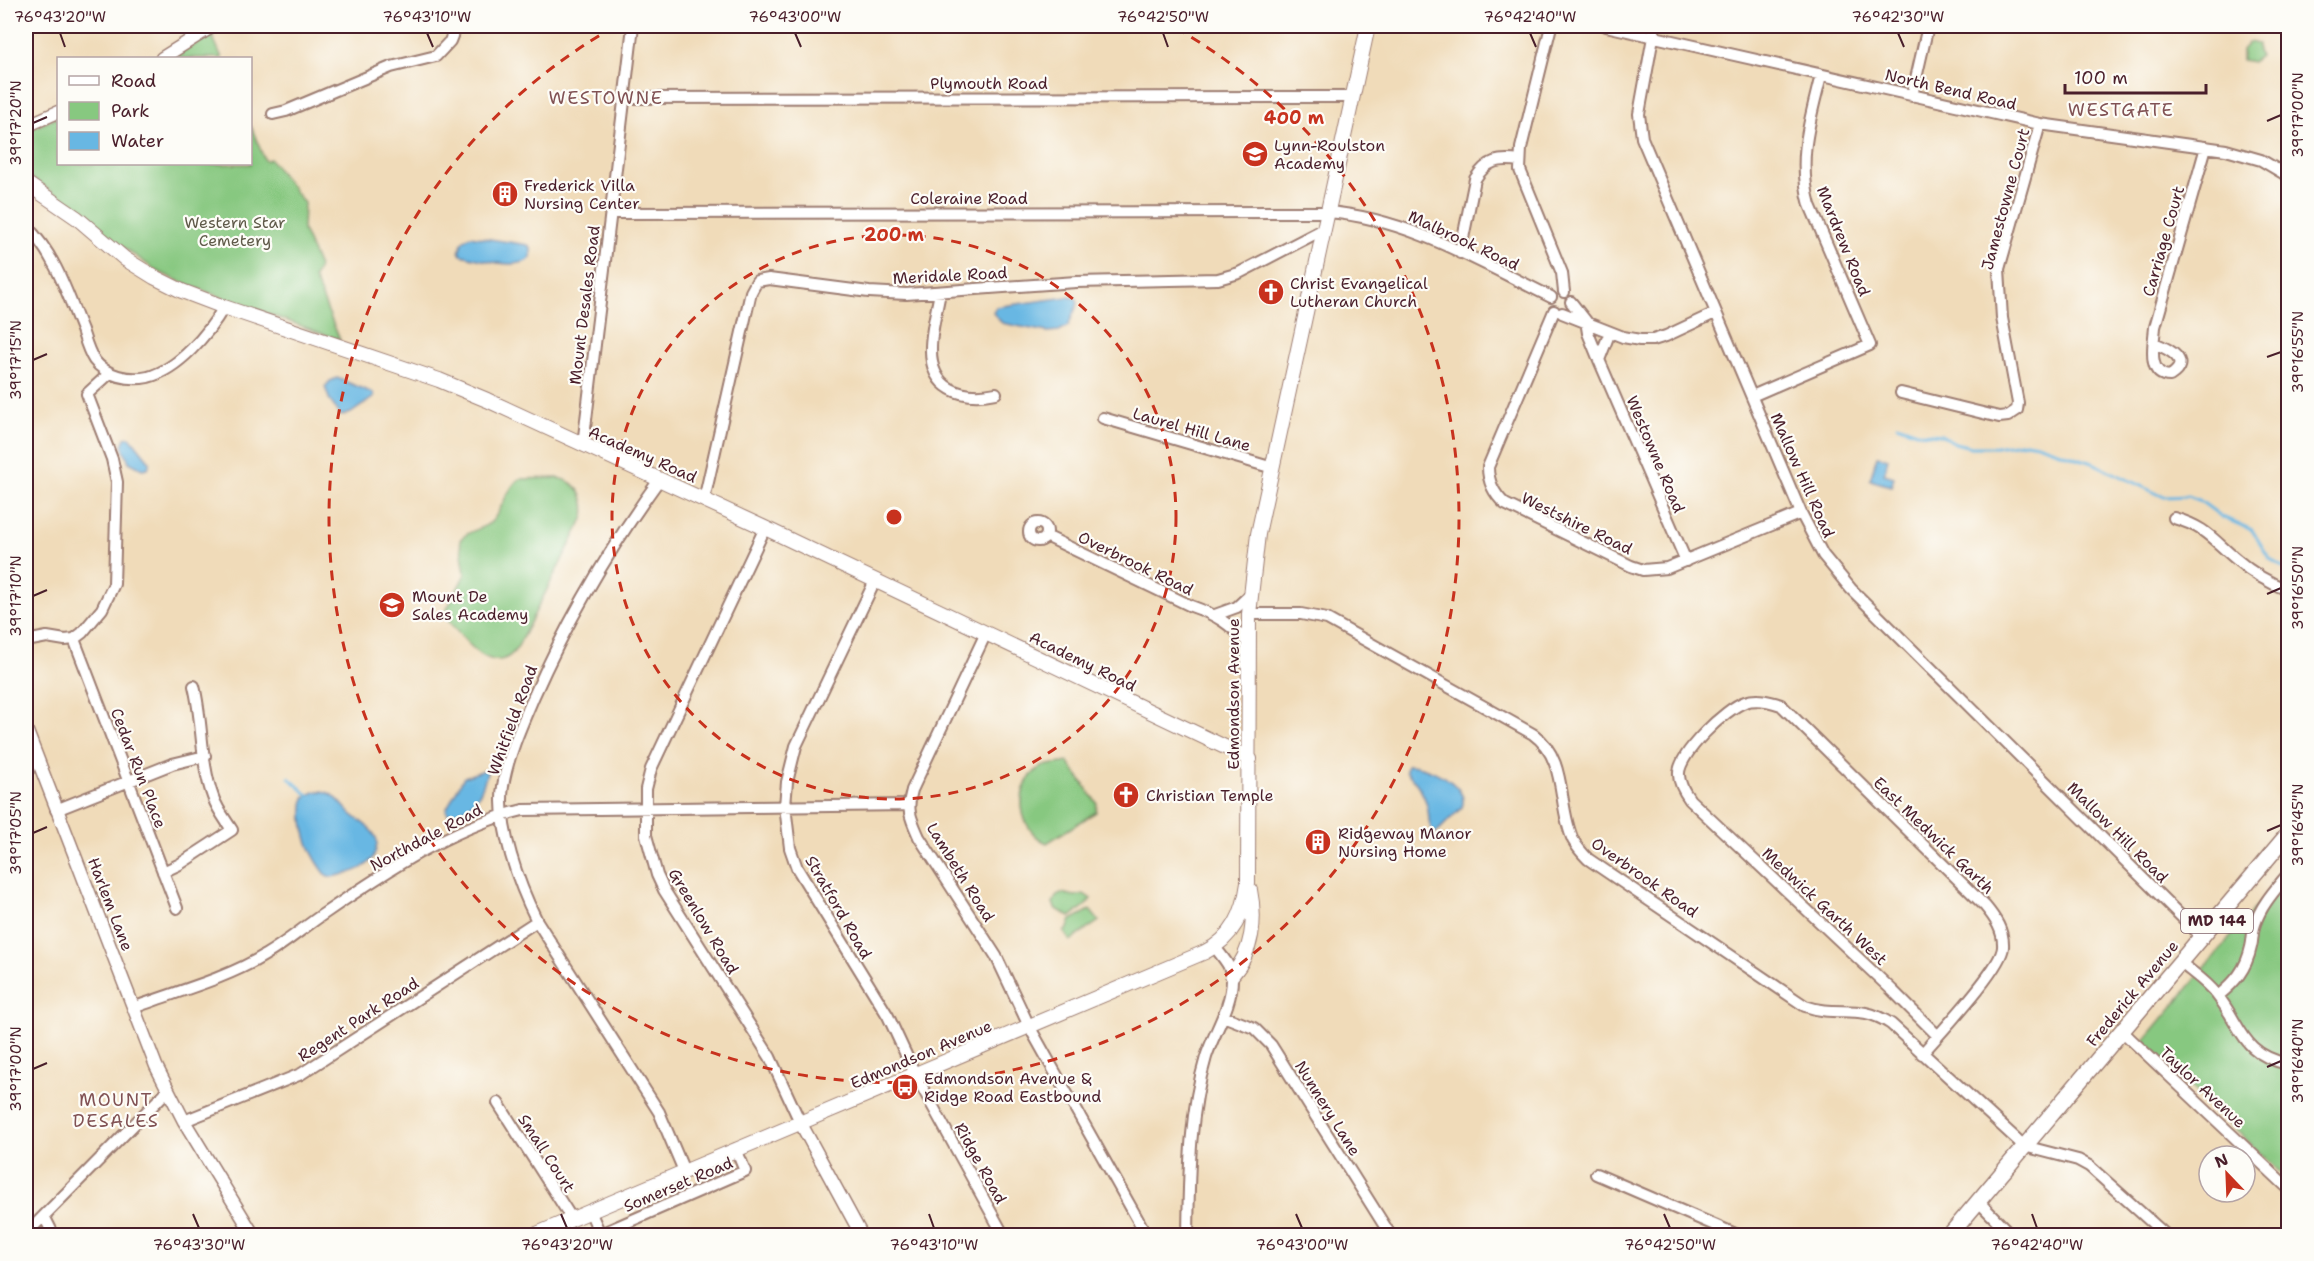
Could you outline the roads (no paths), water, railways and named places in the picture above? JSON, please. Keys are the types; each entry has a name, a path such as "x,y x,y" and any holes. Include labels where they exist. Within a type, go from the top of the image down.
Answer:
{"main road":[{"name":"Edmondson Avenue","path":"532,1236 1215,947 1224,940 1237,923 1246,899 1248,883 1249,614 1258,534 1368,26"},
{"name":"Academy Road","path":"26,183 55,201 125,259 154,277 224,307 487,399 765,528 1250,759"},
{"name":"Frederick Avenue","path":"2024,1146 2289,834"},
{"path":"1232,975 1240,967 1248,952 1253,906 1248,883"},
{"name":"MD 144","path":"1949,1236 2024,1146"}],"street":[{"path":"164,57 213,26"},
{"path":"273,114 286,111 391,67 436,56 450,41 456,26"},
{"name":"Mount Desales Road","path":"582,445 633,26"},
{"path":"1551,26 1521,148 1520,161 1524,181 1562,273 1564,292"},
{"name":"North Bend Road","path":"1606,26 1654,31 1821,75 2040,124 2226,150 2261,160 2289,176"},
{"path":"1912,96 1928,26"},
{"name":"Mallow Hill Road","path":"1654,31 1641,97 1639,126 1642,138 1801,513 1823,555 1851,589 2203,938"},
{"name":"Mardrew Road","path":"1752,396 1870,345 1810,205 1805,188 1804,154 1821,75"},
{"name":"Plymouth Road","path":"625,98 1353,97"},
{"path":"26,126 57,112"},
{"name":"Jamestowne Court","path":"1901,393 1993,416 2008,416 2017,410 2018,403 2002,318 1999,269 2040,124"},
{"name":"Carriage Court","path":"2154,343 2158,315 2206,147"},
{"path":"1460,253 1475,179 1480,171 1486,165 1502,158 1520,161"},
{"name":"Coleraine Road","path":"611,213 1327,212"},
{"name":"Malbrook Road","path":"1327,212 1352,214 1418,233 1551,297"},
{"path":"26,226 40,240 53,261 93,358 110,373 135,378 164,372 205,335 224,307"},
{"name":"Meridale Road","path":"704,500 751,292 757,281 769,279 890,294 1076,282 1218,279 1239,273 1324,229"},
{"path":"940,292 931,347 931,358 939,378 955,392 965,396 978,397 996,393"},
{"path":"1586,321 1571,302 1568,294 1555,292 1550,304 1558,312 1623,337 1653,340 1715,313"},
{"path":"1558,312 1569,309 1571,302"},
{"name":"Westshire Road","path":"1558,312 1488,467 1488,479 1497,497 1512,509 1637,568 1654,570 1686,561 1801,513"},
{"name":"Westowne Road","path":"1586,321 1588,333 1599,360 1686,561"},
{"path":"1599,360 1610,332"},
{"path":"26,641 47,637 74,639 102,609 114,584 117,482 112,459 87,394 110,373"},
{"name":"Laurel Hill Lane","path":"1103,418 1273,468"},
{"name":"Whitfield Road","path":"659,480 623,530 566,626 525,716 511,755 503,787 503,815 527,902 659,1112 684,1171"},
{"path":"2174,518 2198,526 2209,533 2252,572 2289,590"},
{"name":"Greenlow Road","path":"765,528 661,745 646,789 646,835 661,882 770,1057 800,1122"},
{"name":"Overbrook Road","path":"1046,536 1191,606 1215,615 1249,644"},
{"name":"Stratford Road","path":"875,581 796,746 790,764 785,806 786,827 797,868 888,1016 915,1074"},
{"path":"1215,615 1236,607 1251,594"},
{"name":"Overbrook Road","path":"1249,614 1301,614 1327,619 1533,734 1543,741 1553,757 1573,840 1587,859 1805,1006 1827,1012 1859,1010 1871,1013 1891,1024 2024,1146"},
{"path":"908,805 919,772 986,633"},
{"name":"Cedar Run Place","path":"74,639 177,908"},
{"path":"163,872 180,864 232,830 213,797 205,756 200,707 194,686"},
{"name":"East Medwick Garth","path":"1690,800 1679,775 1682,760 1689,750 1737,705 1757,700 1781,705 1985,906 1999,927 2003,949 1996,966 1938,1036"},
{"name":"Harlem Lane","path":"26,729 145,1040 184,1121 254,1236"},
{"path":"57,810 172,764 205,756"},
{"name":"Medwick Garth West","path":"1690,800 1938,1036"},
{"name":"Northdale Road","path":"133,1008 242,967 262,957 341,903 423,852 482,822 503,815 523,810 908,805"},
{"name":"Lambeth Road","path":"908,805 919,837 996,956 1029,1026 1147,1236"},
{"path":"2218,996 2242,973 2252,945 2254,925 2268,899 2289,874"},
{"name":"Regent Park Road","path":"184,1121 300,1074 537,921"},
{"path":"1188,1236 1189,1174 1197,1097 1207,1056 1223,1016 1232,975 1230,967 1215,947"},
{"path":"2181,963 2218,996 2240,1034 2248,1043 2265,1056 2289,1064"},
{"name":"Nunnery Lane","path":"1223,1016 1254,1028 1271,1045 1391,1236"},
{"name":"Taylor Avenue","path":"2123,1032 2289,1188"},
{"path":"1922,1054 1938,1036"},
{"name":"Ridge Road","path":"915,1074 1004,1236"},
{"path":"26,1234 168,1090"},
{"name":"Small Court","path":"498,1103 572,1219"},
{"path":"800,1122 862,1236"},
{"path":"2024,1146 2078,1160 2090,1166 2167,1236"},
{"name":"Somerset Road","path":"590,1211 598,1235 745,1171 736,1149"},
{"path":"1596,1174 1740,1236"},
{"path":"1978,1201 2012,1236"},
{"path":"44,1216 54,1236"}],"water":[{"path":"470,236 528,245 531,249 531,258 517,264 507,264 461,255 459,251 463,241"},
{"path":"1067,297 1076,298 1078,303 1068,326 1059,331 1047,332 1002,323 993,313 996,307"},
{"path":"337,378 373,393 374,397 351,413 341,416 330,401 325,387"},
{"path":"130,437 150,462 148,468 142,469 129,462 122,445 125,438"},
{"path":"1877,456 1888,458 1884,474 1894,477 1891,486 1870,480"},
{"path":"1407,765 1435,772 1445,777 1460,791 1463,799 1462,807 1435,834 1432,831 1424,796 1406,771"},
{"path":"488,769 480,793 471,805 448,814 446,810 464,777"},
{"path":"322,791 335,797 370,829 377,841 374,856 365,866 331,877 328,877 321,868 304,830 304,798 314,792"}],"waterway":[{"path":"1897,425 1920,433 1941,435 1955,443 1971,447 1996,447 2026,442 2037,444 2095,464 2164,497 2188,496 2199,500 2222,517 2252,530 2269,558 2288,571"},
{"path":"289,778 308,795"}],"place":[{"name":"Lynn-Roulston Academy","path":"1255,154"},
{"name":"Frederick Villa Nursing Center","path":"505,194"},
{"name":"Christ Evangelical Lutheran Church","path":"1271,292"},
{"name":"Mount De Sales Academy","path":"392,605"},
{"name":"Christian Temple","path":"1126,795"},
{"name":"Ridgeway Manor Nursing Home","path":"1318,842"},
{"name":"Edmondson Avenue & Ridge Road Eastbound","path":"905,1087"}],"district":[{"name":"WESTOWNE","path":"606,98"},
{"name":"WESTGATE","path":"2121,110"},
{"name":"MOUNT DESALES","path":"116,1110"}],"park label":[{"name":"Western Star Cemetery","path":"235,231"}]}
